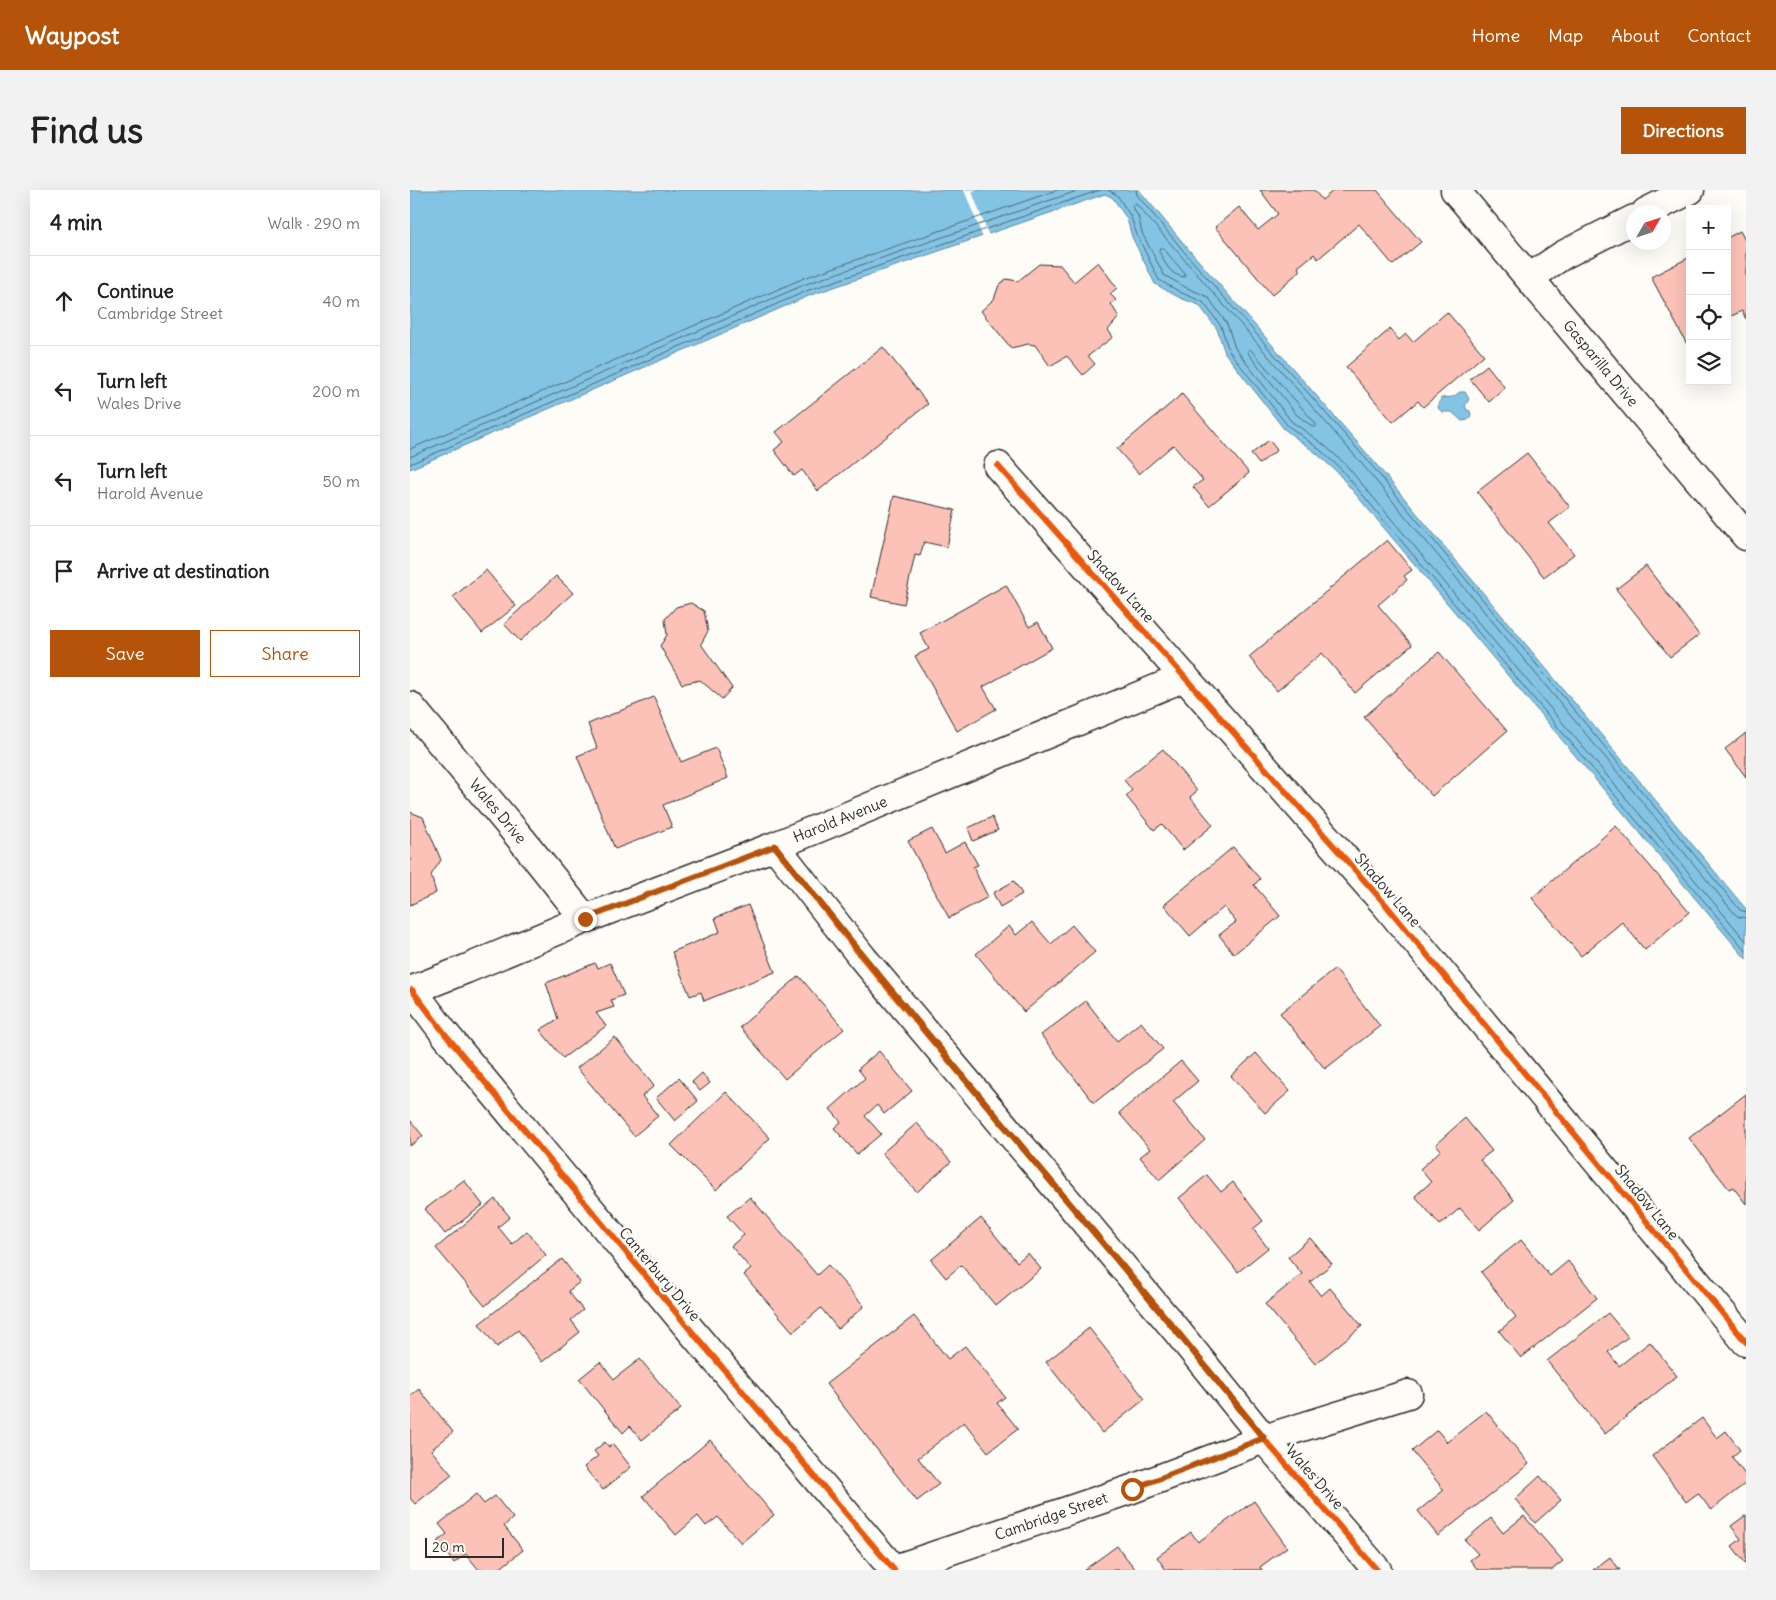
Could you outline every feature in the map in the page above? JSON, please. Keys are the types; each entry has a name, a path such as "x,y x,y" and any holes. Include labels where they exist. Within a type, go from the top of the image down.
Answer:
{"street":[{"name":"Gasparilla Drive","path":"1455,190 1746,536"},
{"path":"1660,205 1690,190"},
{"path":"1529,278 1563,255 1626,223"},
{"name":"Shadow Lane","path":"998,466 1386,905 1746,1342"},
{"name":"Harold Avenue","path":"411,990 585,919 775,846 1185,677"},
{"name":"Wales Drive","path":"410,706 585,919"},
{"name":"Wales Drive","path":"775,846 862,957 1176,1330 1264,1438 1377,1570"},
{"name":"Canterbury Drive","path":"411,990 445,1034 688,1327 893,1570"},
{"name":"Cambridge Street","path":"893,1570 1132,1489 1264,1438 1408,1394"}],"water":[{"path":"410,190 1139,190 1370,457 1746,909 1746,959 1337,472 1316,453 1284,429 1225,353 1217,329 1199,305 1180,298 1155,284 1132,237 1127,219 1113,198 1105,194 811,295 410,469"},
{"path":"1460,392 1465,392 1469,399 1465,406 1471,415 1468,420 1462,421 1452,412 1442,412 1438,408 1441,398 1453,397"}],"pier":[{"path":"964,190 976,190 972,192 989,236 983,238"}],"building":[{"path":"1260,190 1314,190 1322,200 1334,190 1377,190 1421,242 1393,265 1359,224 1318,259 1314,254 1298,267 1300,271 1272,295 1215,227 1239,207 1258,230 1278,214"},
{"path":"1740,231 1746,242 1746,319 1742,311 1731,316 1731,236"},
{"path":"1686,259 1686,343 1651,277"},
{"path":"1098,262 1117,288 1110,294 1116,300 1111,304 1119,317 1108,330 1113,337 1088,356 1095,364 1083,375 1067,356 1050,366 1035,345 1028,344 1011,348 981,311 994,299 999,285 1006,279 1018,281 1039,264 1060,265 1074,282"},
{"path":"1447,312 1484,355 1423,407 1418,401 1393,422 1346,367 1390,329 1399,340 1406,334 1413,342"},
{"path":"883,347 928,404 818,491 802,470 794,476 774,450 784,442 776,432"},
{"path":"1487,365 1505,388 1489,402 1470,379"},
{"path":"1182,394 1249,473 1209,506 1193,487 1203,480 1173,445 1139,474 1117,449"},
{"path":"1269,440 1277,450 1259,464 1251,454"},
{"path":"1527,453 1570,507 1549,523 1574,554 1544,577 1477,492"},
{"path":"894,496 955,510 947,547 924,542 920,556 915,555 904,604 871,597"},
{"path":"1387,540 1412,570 1404,576 1407,580 1378,605 1412,645 1355,693 1322,653 1277,691 1249,657"},
{"path":"1646,566 1699,635 1670,657 1616,589"},
{"path":"486,570 516,606 482,633 453,597"},
{"path":"556,576 573,593 520,641 504,624"},
{"path":"1006,585 1029,627 1038,622 1052,648 983,687 996,709 957,731 915,656 929,649 920,633"},
{"path":"691,603 704,611 708,631 701,644 732,688 722,699 700,680 682,684 660,646 667,635 665,619 676,607"},
{"path":"1439,652 1507,731 1432,796 1364,717"},
{"path":"654,697 681,762 716,748 728,778 663,805 672,827 615,849 577,756 597,748 588,724"},
{"path":"1746,733 1746,777 1725,749"},
{"path":"1163,749 1197,791 1190,797 1213,825 1183,850 1162,824 1154,830 1126,796 1132,790 1124,780"},
{"path":"410,812 423,817 441,860 431,875 436,893 410,905"},
{"path":"992,817 998,830 973,841 968,828"},
{"path":"1616,826 1689,912 1645,950 1622,922 1581,956 1532,898"},
{"path":"932,829 945,853 965,842 978,865 973,867 988,897 949,918 908,841"},
{"path":"1233,847 1260,879 1254,885 1280,916 1234,954 1219,935 1236,922 1224,907 1190,936 1164,905"},
{"path":"1014,881 1022,894 1000,907 993,893"},
{"path":"748,905 775,972 704,1001 701,992 690,996 672,952 720,932 715,918"},
{"path":"1032,922 1051,944 1072,925 1095,952 1024,1012 976,954 1009,926 1016,935"},
{"path":"595,963 598,968 610,963 624,995 611,1000 614,1007 596,1013 606,1026 563,1058 540,1030 558,1019 546,983"},
{"path":"1335,969 1380,1026 1325,1069 1280,1013"},
{"path":"799,976 844,1029 785,1079 740,1027"},
{"path":"1086,1001 1117,1041 1141,1022 1163,1049 1094,1103 1041,1035"},
{"path":"615,1037 654,1086 642,1096 658,1116 634,1136 577,1068"},
{"path":"879,1051 912,1091 884,1114 877,1105 865,1116 881,1134 857,1154 834,1128 841,1122 830,1109 865,1078 858,1069"},
{"path":"1256,1053 1290,1091 1265,1113 1231,1076"},
{"path":"1181,1061 1198,1081 1173,1102 1205,1140 1159,1180 1140,1157 1150,1149 1119,1113"},
{"path":"702,1073 710,1083 700,1091 692,1082"},
{"path":"679,1078 698,1101 675,1121 656,1098"},
{"path":"726,1092 770,1138 716,1190 671,1145"},
{"path":"1746,1094 1746,1204 1733,1187 1729,1189 1689,1138"},
{"path":"1465,1118 1492,1151 1480,1160 1514,1200 1479,1230 1460,1208 1440,1225 1415,1196 1431,1182 1420,1169 1441,1150 1436,1144"},
{"path":"410,1120 423,1136 410,1146"},
{"path":"917,1123 951,1162 917,1192 882,1153"},
{"path":"1207,1175 1221,1192 1233,1182 1263,1221 1253,1229 1268,1248 1238,1272 1179,1198"},
{"path":"464,1180 483,1205 445,1234 425,1209"},
{"path":"750,1197 817,1275 828,1265 864,1306 838,1329 821,1308 793,1332 744,1275 751,1269 731,1246 744,1235 727,1216"},
{"path":"495,1199 510,1217 498,1227 512,1244 527,1231 546,1255 485,1306 436,1248"},
{"path":"981,1218 1017,1262 1028,1253 1041,1269 996,1306 961,1265 946,1278 931,1260"},
{"path":"1310,1238 1332,1264 1310,1282 1321,1296 1330,1288 1362,1326 1315,1364 1265,1304 1302,1274 1288,1257"},
{"path":"1521,1240 1550,1276 1568,1261 1597,1298 1521,1358 1499,1331 1516,1317 1481,1272"},
{"path":"562,1259 580,1282 568,1291 583,1310 571,1320 580,1332 542,1362 518,1330 497,1347 479,1324"},
{"path":"1608,1313 1628,1337 1608,1352 1619,1366 1650,1342 1677,1376 1605,1434 1547,1361"},
{"path":"914,1316 948,1359 965,1346 1005,1397 997,1403 1018,1429 988,1452 964,1422 918,1458 939,1484 917,1501 826,1384"},
{"path":"1089,1328 1145,1399 1102,1433 1046,1362"},
{"path":"640,1359 681,1409 642,1440 630,1426 623,1433 579,1379 600,1362 614,1379"},
{"path":"419,1389 453,1432 431,1450 452,1475 415,1504 410,1498 410,1396"},
{"path":"1486,1411 1529,1464 1438,1536 1418,1511 1444,1490 1412,1451 1437,1430 1447,1442"},
{"path":"1702,1418 1717,1438 1726,1431 1740,1450 1732,1457 1746,1476 1746,1483 1711,1510 1698,1493 1686,1502 1652,1456"},
{"path":"710,1440 774,1515 741,1543 718,1517 706,1526 698,1516 676,1535 643,1496"},
{"path":"605,1442 609,1447 613,1444 631,1467 603,1490 584,1467 598,1456 594,1451"},
{"path":"1540,1476 1561,1500 1535,1523 1515,1499"},
{"path":"476,1494 484,1504 495,1496 513,1518 504,1526 523,1550 498,1570 479,1570 466,1554 454,1563 437,1542 447,1534 439,1524"},
{"path":"1254,1501 1287,1547 1260,1567 1262,1570 1166,1570 1157,1557 1191,1532 1198,1542"},
{"path":"1746,1515 1746,1564 1732,1546 1741,1539 1731,1526"},
{"path":"1524,1516 1563,1561 1552,1570 1478,1570 1470,1560 1478,1554 1465,1540 1491,1518 1503,1533"},
{"path":"1117,1546 1136,1570 1084,1570"},
{"path":"1610,1557 1620,1570 1593,1570"}],"cycle path":[{"path":"998,466 1386,905 1746,1342"},
{"path":"775,846 862,957 1176,1330 1264,1439 1377,1570"},
{"path":"412,990 445,1034 688,1327 894,1570"}],"route":[{"path":"585,919 775,846 862,957 1176,1330 1264,1438 1132,1489"}]}
